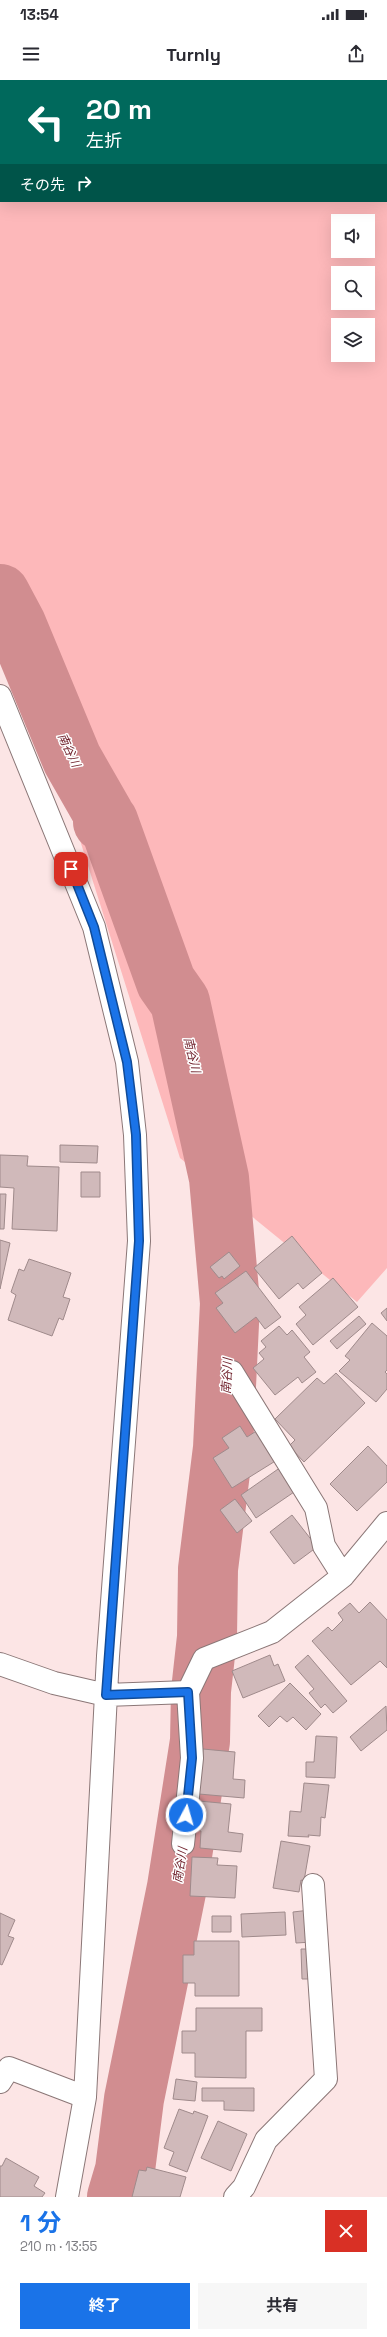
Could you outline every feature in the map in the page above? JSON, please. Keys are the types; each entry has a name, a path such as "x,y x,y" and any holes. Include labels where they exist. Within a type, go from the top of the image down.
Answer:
{"street":[{"path":"0,696 94,927 127,1062 136,1135 139,1241 106,1695 85,2097 67,2197"},
{"path":"232,1372 316,1508 324,1546 343,1576"},
{"path":"183,1844 192,1758 188,1692 204,1659 272,1632 343,1576 387,1523"},
{"path":"0,1664 54,1684 106,1695 188,1692"},
{"path":"235,2197 244,2186 266,2140 326,2079 313,1885"},
{"path":"0,2082 9,2068 85,2097"}],"shaded area":[{"path":"0,202 387,202 387,1268 357,1302 180,1158 0,586"}],"building":[{"path":"60,1145 98,1146 97,1163 60,1162"},
{"path":"0,1155 28,1156 27,1166 59,1167 57,1231 12,1229 14,1188 0,1187"},
{"path":"81,1172 100,1172 100,1197 81,1197"},
{"path":"0,1194 6,1194 4,1229 0,1229"},
{"path":"292,1236 322,1273 303,1289 298,1283 279,1299 254,1268"},
{"path":"0,1240 10,1243 0,1289"},
{"path":"229,1252 240,1266 224,1279 222,1276 219,1278 210,1267"},
{"path":"29,1259 71,1273 63,1297 70,1299 63,1320 59,1318 52,1336 8,1320 16,1295 11,1292 19,1269 24,1271"},
{"path":"246,1271 281,1317 265,1329 256,1317 235,1333 216,1308 223,1303 215,1293"},
{"path":"333,1278 358,1307 313,1345 296,1324 306,1315 299,1307"},
{"path":"387,1308 387,1321 381,1313"},
{"path":"359,1316 366,1324 337,1349 330,1341"},
{"path":"372,1323 387,1336 387,1370 385,1372 387,1374 387,1389 376,1402 339,1371 350,1360 345,1356"},
{"path":"279,1326 287,1335 292,1330 310,1352 304,1357 316,1372 302,1383 298,1377 275,1395 253,1368 264,1359 259,1353 266,1347 261,1341"},
{"path":"336,1373 365,1403 304,1462 289,1446 295,1440 275,1419 317,1378 324,1384"},
{"path":"240,1426 247,1437 258,1430 277,1460 232,1488 213,1458 229,1448 222,1438"},
{"path":"368,1446 387,1466 387,1482 357,1511 330,1484"},
{"path":"281,1467 297,1490 256,1518 241,1495"},
{"path":"235,1499 252,1521 237,1533 220,1510"},
{"path":"292,1515 317,1547 294,1564 270,1532"},
{"path":"370,1602 387,1620 387,1668 380,1661 351,1685 312,1641 328,1627 332,1631 343,1620 338,1613 350,1603 359,1613"},
{"path":"270,1655 274,1666 278,1664 285,1681 243,1698 232,1671"},
{"path":"308,1655 347,1701 333,1713 325,1704 321,1708 309,1693 314,1689 295,1667"},
{"path":"290,1683 321,1714 306,1730 293,1717 287,1722 280,1716 269,1727 258,1716"},
{"path":"386,1706 387,1730 361,1751 350,1737"},
{"path":"316,1736 337,1737 335,1778 306,1777 306,1762 314,1762"},
{"path":"203,1749 235,1752 233,1779 245,1780 244,1798 199,1794"},
{"path":"304,1783 329,1785 325,1818 321,1817 320,1836 288,1836 290,1811 301,1812"},
{"path":"199,1801 231,1804 228,1832 243,1834 241,1852 200,1848 201,1831 196,1830"},
{"path":"281,1841 310,1846 304,1881 301,1880 299,1892 273,1888"},
{"path":"192,1857 218,1858 217,1865 237,1866 235,1898 190,1896"},
{"path":"310,1910 313,1942 296,1943 293,1912"},
{"path":"285,1912 286,1935 242,1937 241,1914"},
{"path":"0,1913 15,1920 8,1936 14,1938 2,1965 0,1964"},
{"path":"212,1916 231,1916 231,1932 212,1932"},
{"path":"194,1941 239,1941 239,1996 195,1996 195,1983 183,1983 183,1955 194,1955"},
{"path":"301,1949 312,1949 314,1979 302,1979"},
{"path":"196,2008 262,2008 262,2031 246,2031 246,2078 195,2077 195,2053 182,2053 182,2031 196,2031"},
{"path":"176,2079 197,2082 195,2101 173,2099"},
{"path":"202,2088 254,2088 254,2111 224,2110 224,2101 202,2101"},
{"path":"179,2109 193,2114 194,2111 208,2116 187,2172 169,2165 174,2152 164,2148"},
{"path":"218,2121 247,2134 231,2171 201,2158"},
{"path":"6,2158 39,2177 34,2186 45,2193 42,2197 0,2197 0,2166 2,2166"},
{"path":"147,2167 186,2177 180,2197 132,2197 139,2170 146,2171"}],"waterway":[{"name":"南谷川","path":"0,594 16,624 72,759 104,815 103,822 108,821 166,982 180,1002 219,1178 230,1303 223,1448 208,1569 207,1637 201,1691 200,1741 177,1887 134,2099 125,2170 117,2197"}],"route":[{"path":"71,869 94,927 127,1062 136,1135 139,1241 106,1695 188,1692 192,1758 186,1815"}]}
